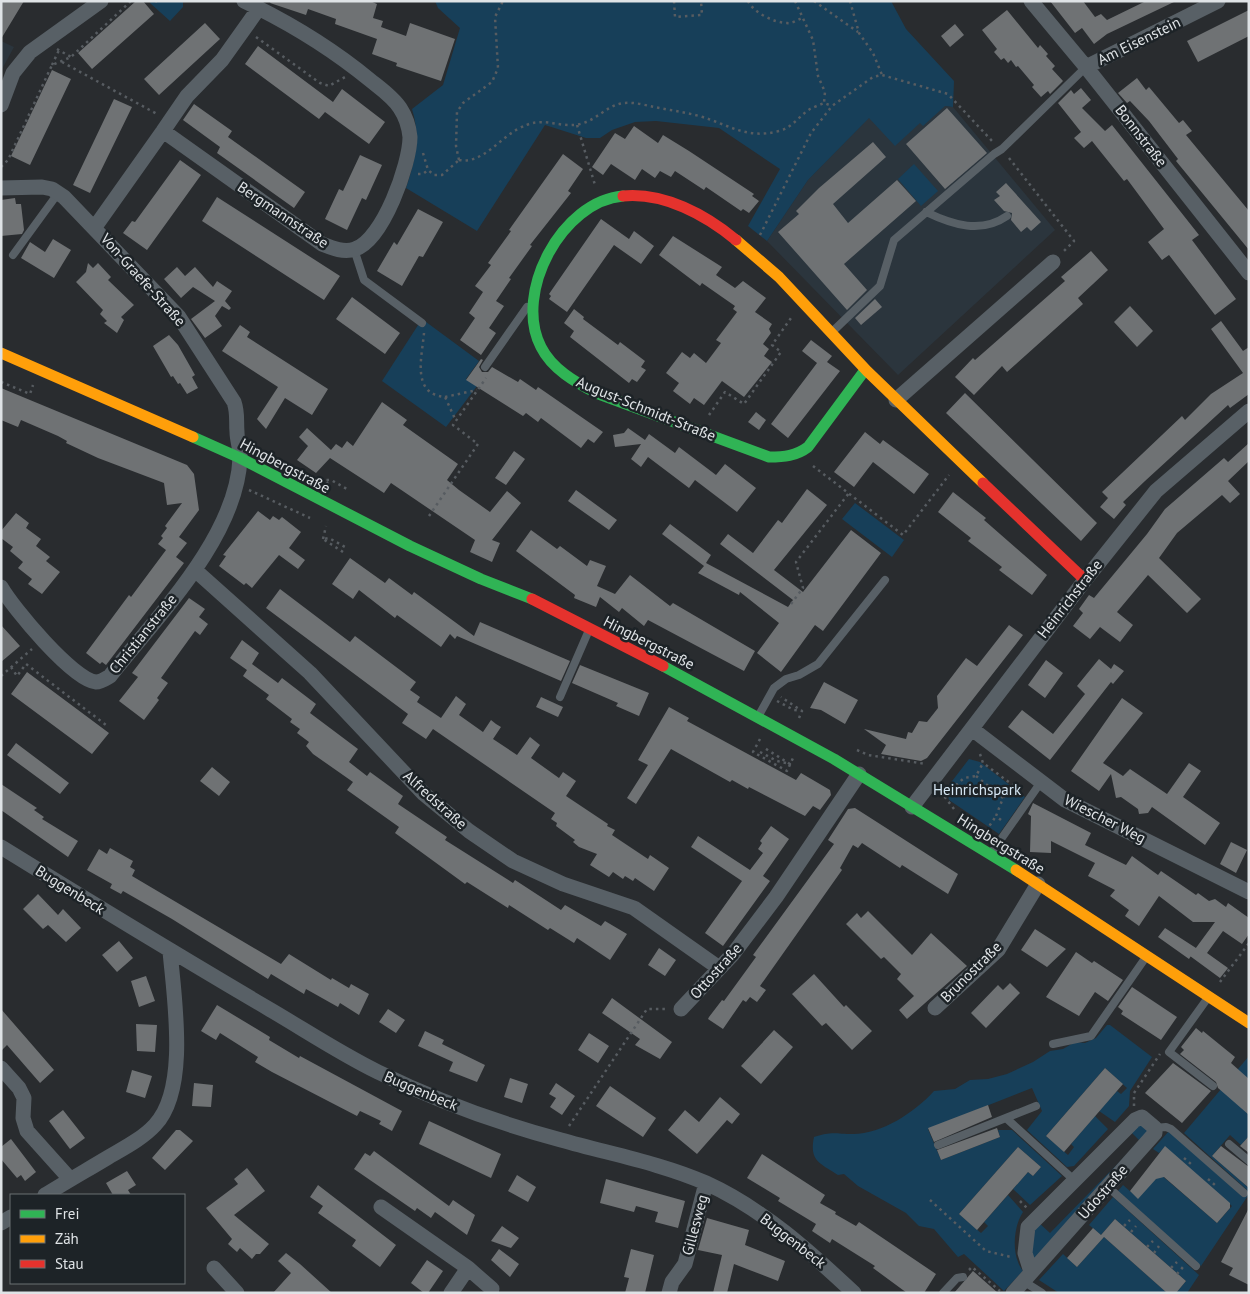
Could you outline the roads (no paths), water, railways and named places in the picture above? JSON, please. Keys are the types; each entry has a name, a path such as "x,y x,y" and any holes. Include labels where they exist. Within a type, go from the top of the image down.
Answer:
{"street":[{"path":"1,106 7,84 13,73 30,52 101,1"},
{"path":"244,1 292,24 356,68 391,97 400,108 408,125 410,138 402,173 383,223 371,240 354,249"},
{"name":"Bonnstraße","path":"1031,1 1086,67 1249,273"},
{"name":"Am Eisenstein","path":"1086,67 1218,1"},
{"path":"95,227 188,96 222,60 258,8"},
{"name":"Bergmannstraße","path":"166,126 322,244 336,250 354,249"},
{"path":"1,188 42,187 59,192"},
{"name":"Von-Graefe-Straße","path":"59,192 95,227 179,317 207,358 234,402 238,414 236,430 240,458"},
{"name":"August-Schmidt-Straße","path":"865,370 808,447 798,454 788,457 769,456 596,393 571,380 548,360 537,343 530,317 540,268 555,244 578,218 600,201 640,195 666,200 708,220 750,252 832,332 865,370 1084,580"},
{"path":"896,400 1053,262"},
{"name":"Hingbergstraße","path":"1,353 112,400 240,458 327,505 410,546 481,579 525,595 758,718 841,763 991,854 1249,1023"},
{"name":"Heinrichstraße","path":"912,807 1084,580 1156,491 1249,411"},
{"name":"Christianstraße","path":"1,587 42,640 87,680 97,682 110,676 194,570 214,541 226,516 240,458"},
{"name":"Alfredstraße","path":"194,570 310,674 424,794 469,831 514,861 563,884 634,908 719,968"},
{"name":"Wiescher Weg","path":"972,729 1065,800 1249,892"},
{"name":"Ottostraße","path":"681,1010 733,954 776,897 859,774"},
{"name":"Buggenbeck","path":"1,847 170,951 377,1072 452,1105 560,1140 666,1168 706,1183 738,1200 774,1224 812,1254 854,1293"},
{"name":"Brunostraße","path":"935,1008 998,950 1038,884"},
{"path":"47,1194 137,1140 155,1125 167,1108 174,1088 177,1022 170,951"},
{"path":"1,1068 19,1088 24,1098 24,1118 27,1131 70,1180"},
{"name":"Udostraße","path":"1013,1293 1027,1271 1108,1187 1155,1133 1155,1128 1142,1117 1135,1120 1028,1227 1027,1271"},
{"name":"Gillesweg","path":"670,1293 672,1282 685,1264 706,1183"},
{"path":"382,1207 468,1268 492,1289"},
{"path":"214,1268 237,1293"},
{"path":"451,1293 468,1268"}],"lane":[{"path":"832,332 880,286 894,240 1002,149 1086,67"},
{"path":"13,255 59,192"},
{"path":"926,212 945,221 980,227 995,224 1007,216"},
{"path":"354,249 364,280 422,324"},
{"path":"485,367 532,300"},
{"path":"758,718 774,688 786,679 799,675 818,664 885,580"},
{"path":"560,697 590,629"},
{"path":"991,854 1041,782"},
{"path":"1053,1044 1091,1036 1147,956"},
{"path":"1208,996 1169,1052 1213,1086"},
{"path":"938,1145 1036,1106"},
{"path":"1006,1118 1074,1180"},
{"path":"1155,1128 1171,1129 1244,1193"},
{"path":"1229,1144 1249,1161"},
{"path":"1108,1187 1196,1266"},
{"path":"1027,1271 1042,1293"},
{"path":"943,1293 957,1278 963,1277"}],"park label":[{"name":"Heinrichspark","path":"977,790"}]}
